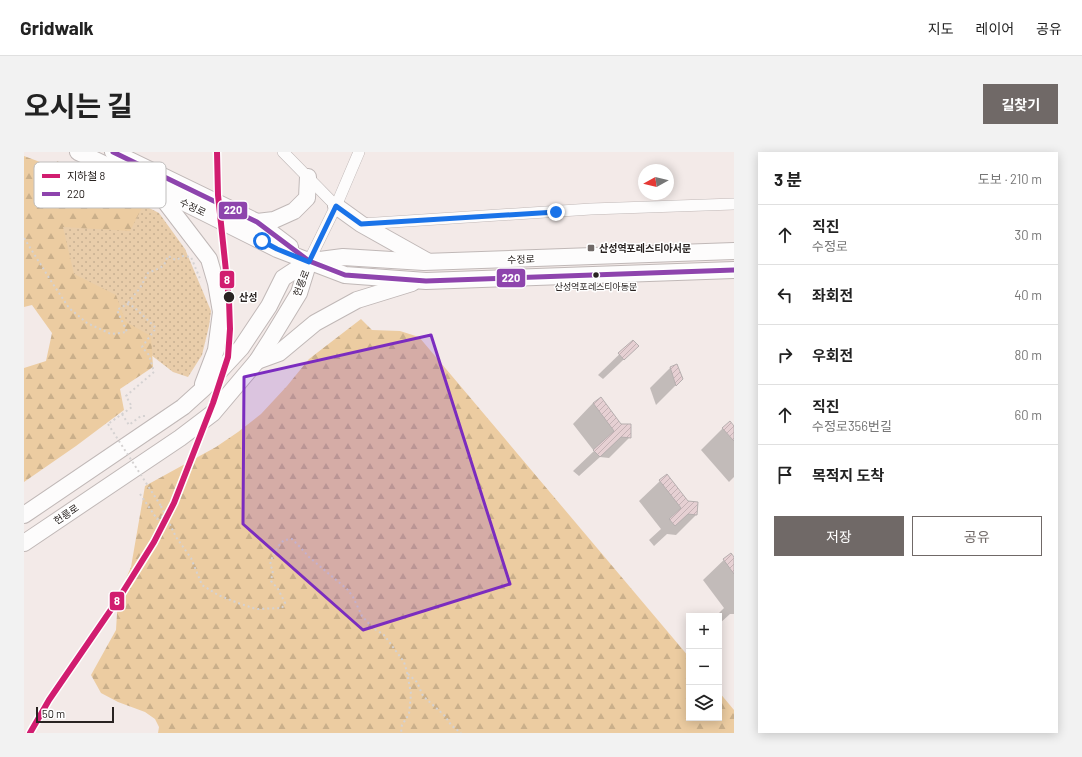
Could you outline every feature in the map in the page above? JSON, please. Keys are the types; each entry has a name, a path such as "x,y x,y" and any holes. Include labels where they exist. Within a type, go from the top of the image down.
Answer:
{"main road":[{"name":"수정로","path":"78,152 99,162"},
{"name":"수정로","path":"113,152 134,162"},
{"path":"257,222 274,220 294,212 307,198 308,177"},
{"name":"수정로","path":"166,178 257,222 309,262 343,257 431,262 734,251"},
{"name":"수정로","path":"166,194 277,249 345,275 420,280 734,270"},
{"path":"166,202 209,259 217,287 221,312 216,350 203,384 183,407"},
{"path":"336,206 361,224 431,262"},
{"name":"헌릉로","path":"24,543 180,438 213,413 257,361 298,293 309,262"},
{"name":"헌릉로","path":"24,515 183,407 204,388 241,348 269,306 283,278 309,262"},
{"path":"257,361 279,353 315,323 357,300 420,280"}],"street":[{"path":"283,152 336,206"},
{"path":"309,262 336,206 359,152"},
{"path":"361,224 591,209 734,204"}],"path":[{"path":"24,238 69,308 87,323 111,334 127,332 117,310 128,304 140,288 148,273 164,265 168,256 176,260 183,256 190,257 201,283 210,288 217,287"},
{"path":"128,304 134,306 156,328 142,347 149,355 154,372 126,396 132,407 108,424 161,506 176,537 191,558 202,585 218,595 256,609 282,608 285,602 278,589 271,581 273,570 270,565 271,559 284,540 292,540 300,546 309,557 348,590 353,596 362,616 373,628 384,635 404,662 408,674 411,694 409,714 402,725 401,733"},
{"path":"122,414 129,425 141,416 145,416"},
{"path":"140,494 157,519 165,514"},
{"path":"408,674 417,682 423,696 445,716 451,725 461,733"}],"highlighted area":[{"path":"431,335 510,584 363,630 243,524 244,377"}],"shaded area":[{"path":"42,208 149,208 159,213 185,249 211,311 202,355 188,377 173,372 133,341 74,299 39,219"}],"green space":[{"path":"24,156 40,162 34,162 34,208 142,208 130,231 63,227 74,274 116,295 126,322 151,336 153,367 120,389 124,410 24,482 24,368 46,361 52,333 32,305 24,307"},
{"path":"361,319 372,330 400,331 419,337 686,653 686,721 722,721 722,696 734,710 734,733 158,733 159,727 155,719 145,712 118,702 101,693 91,675 116,630 118,597 131,567 145,486 216,447 238,432 261,414 309,359"}],"building":[{"path":"633,340 639,346 624,360 618,353"},
{"path":"677,364 683,379 676,386 670,367"},
{"path":"601,397 621,424 631,424 631,438 621,437 600,457 593,450 614,431 593,403"},
{"path":"730,421 734,426 734,441 722,428"},
{"path":"667,474 688,501 698,502 697,515 688,514 675,526 669,519 681,508 659,480"},
{"path":"731,553 734,557 734,574 723,559"}],"metro line":[{"name":"8","path":"30,733 49,700 119,598 154,542 174,503 213,403 228,357 230,329 229,300 218,195 217,152"}],"transit line":[{"name":"220","path":"113,152 134,162"},
{"name":"220","path":"166,178 257,222 309,261 345,275 426,281 734,270"}],"place":[{"name":"산성역포레스티아서문","path":"591,248"},
{"name":"산성역포레스티아동문","path":"596,275"},
{"name":"산성","path":"229,297"}],"route":[{"path":"262,241 309,262 336,206 361,224 556,212"}]}
